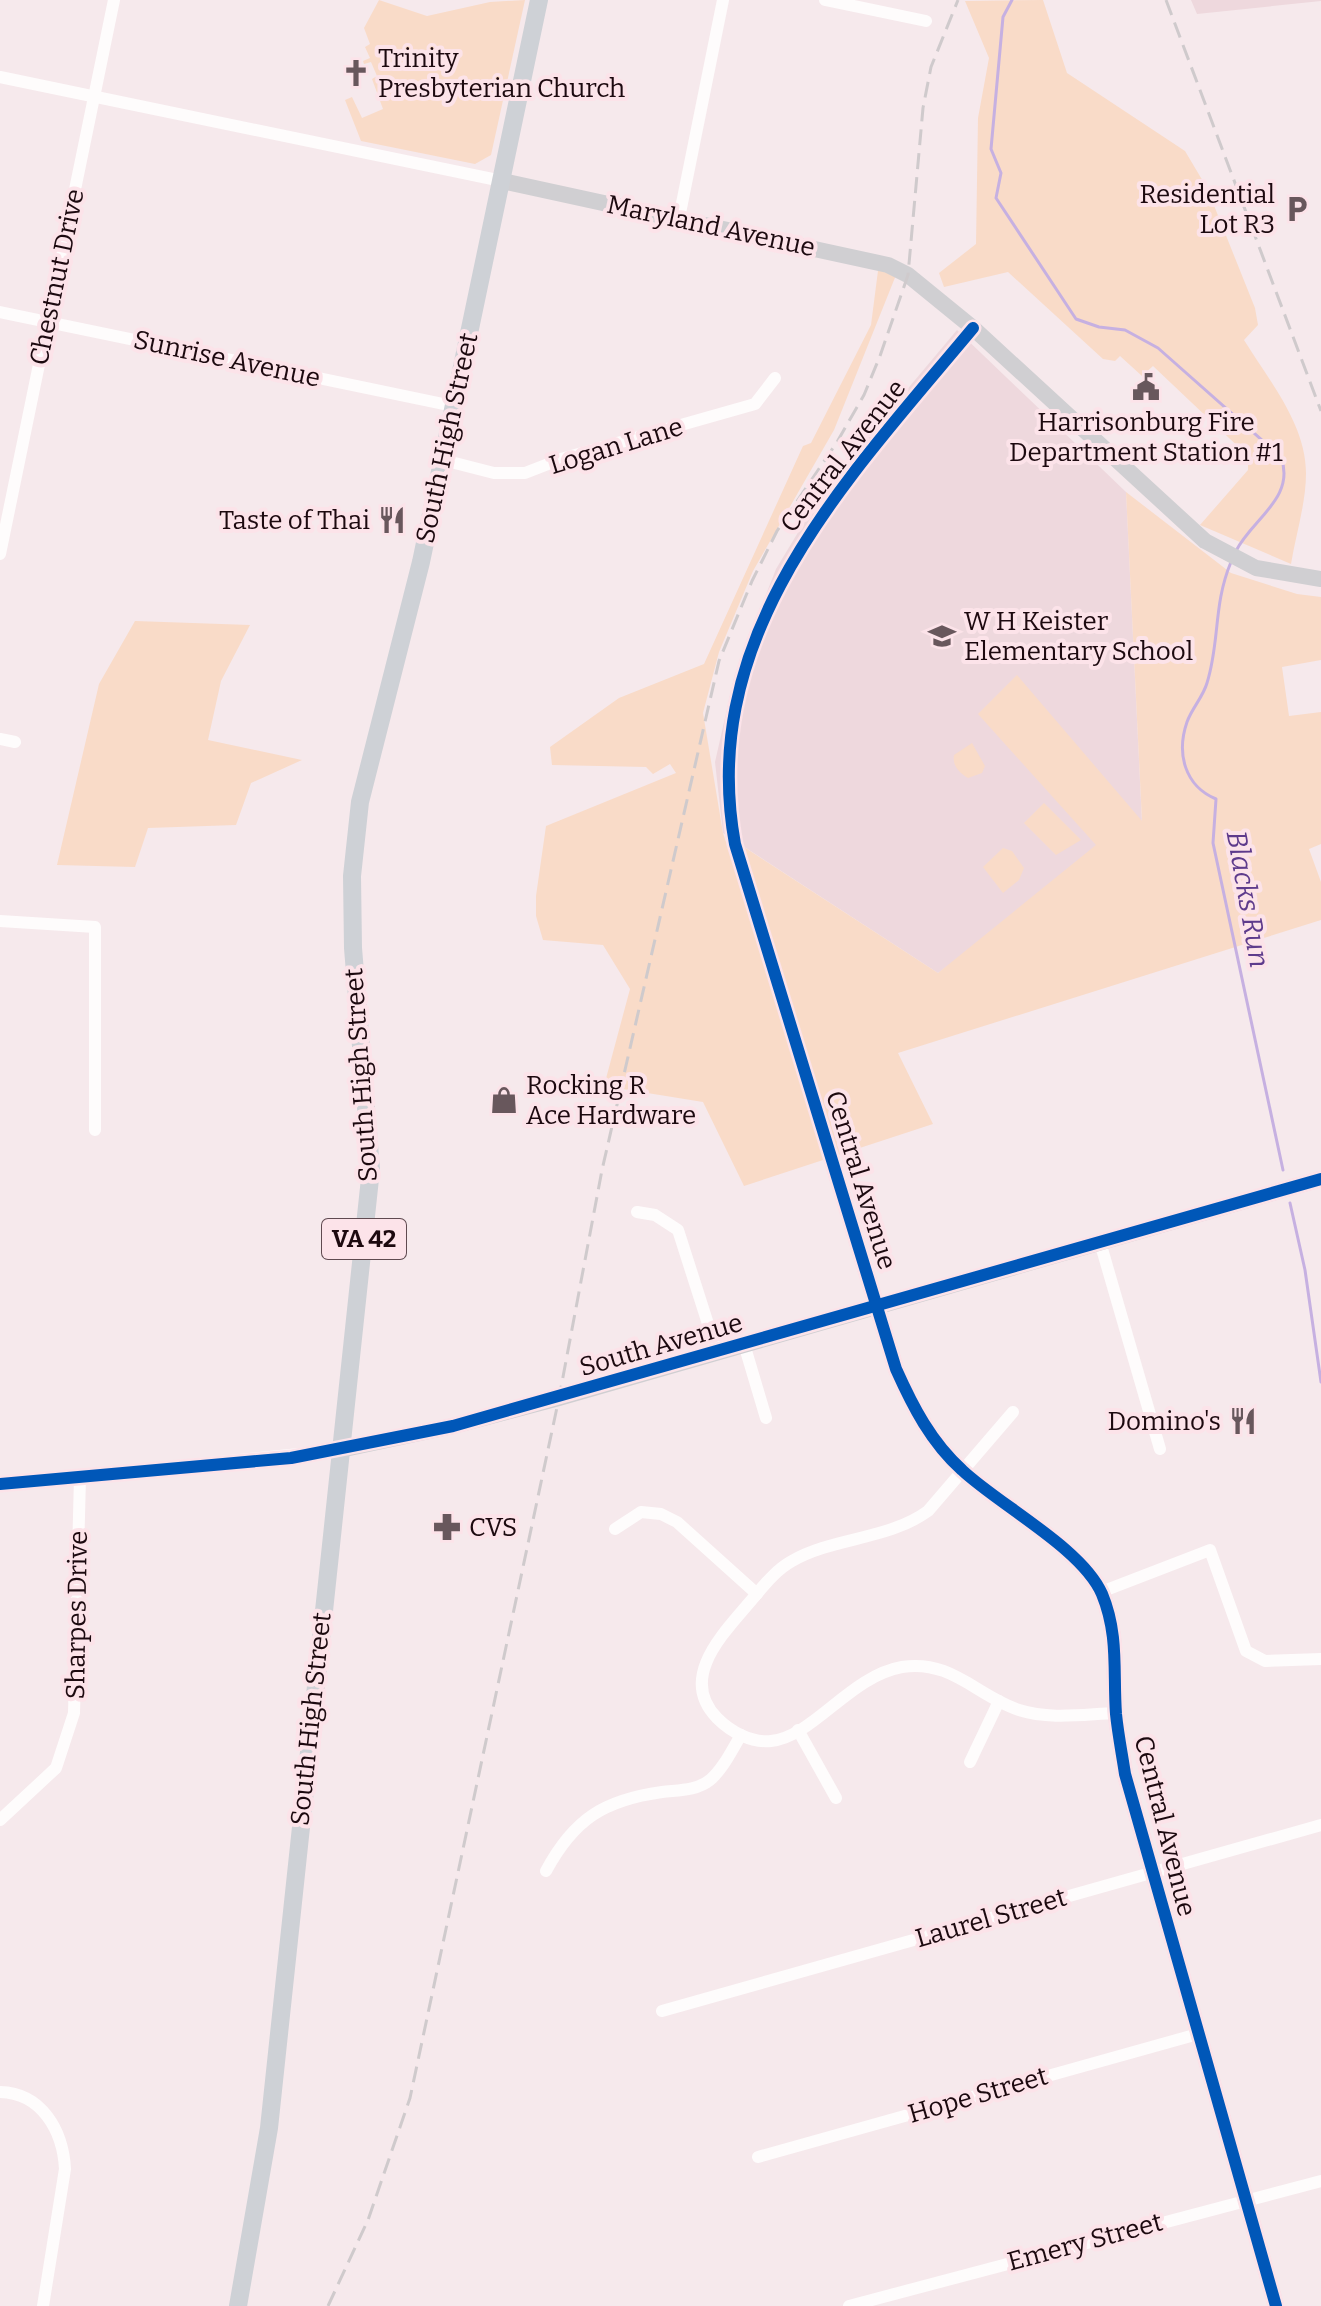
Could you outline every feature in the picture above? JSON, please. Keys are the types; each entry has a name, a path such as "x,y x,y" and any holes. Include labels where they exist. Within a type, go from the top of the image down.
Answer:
{"main road":[{"name":"South High Street","path":"238,2306 269,2128 371,1169 353,948 354,861 360,802 421,562 539,0"}],"street":[{"name":"Chestnut Drive","path":"0,554 114,0"},
{"path":"679,218 723,0"},
{"path":"825,0 882,6 926,21"},
{"name":"Maryland Avenue","path":"0,77 679,218 888,265 908,275 973,328 1189,530 1222,552 1275,574 1321,579"},
{"name":"Sunrise Avenue","path":"0,312 453,406"},
{"name":"Central Avenue","path":"973,328 848,478 793,560 767,613 742,681 728,746 726,780 735,844 896,1369 910,1400 935,1442 963,1472 1064,1548 1101,1592 1116,1643 1116,1713 1125,1774 1276,2306"},
{"name":"Logan Lane","path":"443,460 494,473 525,473 561,459 755,404 775,378"},
{"path":"0,739 15,742"},
{"path":"0,921 95,927 95,1130"},
{"name":"South Avenue","path":"0,1484 340,1450 466,1423 1321,1179"},
{"path":"637,1212 655,1215 678,1230 717,1352"},
{"path":"1100,1242 1160,1449"},
{"path":"744,1344 766,1418"},
{"path":"1013,1412 928,1511 912,1523 802,1556 776,1572 714,1645 702,1680 710,1710 741,1735 769,1741 798,1730 861,1682 901,1667 947,1669 999,1701 1020,1710 1050,1715 1116,1713"},
{"name":"Sharpes Drive","path":"0,1820 56,1768 74,1713 80,1477"},
{"path":"615,1529 641,1512 668,1517 757,1594"},
{"path":"1101,1592 1204,1550 1214,1553 1242,1645 1251,1656 1265,1661 1321,1659"},
{"path":"970,1762 999,1701"},
{"path":"798,1730 836,1798"},
{"path":"546,1871 570,1833 585,1818 613,1804 706,1783 725,1762 741,1735"},
{"name":"Laurel Street","path":"662,2011 1321,1825"},
{"name":"Hope Street","path":"758,2157 1198,2034"},
{"path":"0,2092 14,2093 44,2112 57,2129 64,2147 65,2169 43,2306"},
{"name":"Emery Street","path":"849,2306 1321,2181"}],"shaded area":[{"path":"379,0 427,16 490,2 525,0 491,155 475,164 361,141 345,100 352,97 362,118 383,109 372,79 377,76 371,62 364,64 363,61 370,58 365,47 370,44 364,28"},
{"path":"1043,0 1067,73 1185,151 1207,188 1255,308 1258,325 1244,340 1284,403 1300,437 1306,473 1291,564 1200,525 1248,470 1248,456 1153,366 1142,376 1120,356 1115,361 1103,359 1008,272 944,287 939,273 976,244 978,118 989,58 965,1"},
{"path":"1191,0 1321,0 1321,1 1197,14"},
{"path":"879,263 898,270 834,430 753,571 719,652 703,713 723,833 815,1109 741,845 938,973 1096,845 978,714 1017,675 1142,821 1126,492 1231,573 1297,594 1321,597 1321,660 1282,667 1289,716 1321,712 1321,844 1309,849 1321,882 1321,920 898,1053 933,1124 744,1186 703,1102 604,1086 630,989 603,945 543,940 536,916 546,826 676,773 670,764 653,774 646,767 552,765 550,747 619,698 704,664 803,446 811,443 871,325"},
{"name":"W H Keister Elementary School","path":"957,330 1126,492 1142,823 938,973 723,833 715,762 735,674 776,569 826,486"},
{"path":"135,621 250,625 221,681 208,740 302,760 251,783 236,825 148,828 135,867 57,865 99,684"},
{"path":"972,743 985,766 982,773 968,778 957,768 954,755"},
{"path":"1044,803 1081,840 1056,855 1024,823"},
{"path":"1003,848 1012,851 1024,868 1019,880 1003,893 983,867"}],"waterway":[{"name":"Blacks Run","path":"1012,0 1003,17 991,149 1001,173 996,198 1076,319 1099,327 1125,330 1158,348 1281,457 1284,471 1278,496 1236,551"},
{"name":"Blacks Run","path":"1231,562 1221,593 1211,668 1205,688 1187,722 1183,757 1197,786 1216,799 1213,843 1283,1170"},
{"name":"Blacks Run","path":"1290,1203 1305,1270 1321,1382"}],"railway":[{"path":"328,2306 368,2220 410,2098 559,1398 602,1170 719,661 752,581 777,531 837,442 864,395 880,356 908,275 923,108 931,67 958,0"},
{"path":"1166,0 1321,411"}],"cycle path":[{"path":"973,328 833,501 793,562 760,627 738,695 729,767 735,844 896,1369 909,1397 932,1436 951,1459 1077,1560 1102,1594 1113,1639 1116,1714 1125,1774 1276,2306"},
{"path":"0,1484 291,1458 453,1426 1321,1179"}],"place":[{"name":"Trinity Presbyterian Church","path":"356,73"},
{"name":"Residential Lot R3","path":"1297,209"},
{"name":"Harrisonburg Fire Department Station #1","path":"1146,387"},
{"name":"Taste of Thai","path":"392,520"},
{"name":"W H Keister Elementary School","path":"942,636"},
{"name":"Rocking R Ace Hardware","path":"504,1100"},
{"name":"Domino's","path":"1243,1421"},
{"name":"CVS","path":"447,1527"}]}
